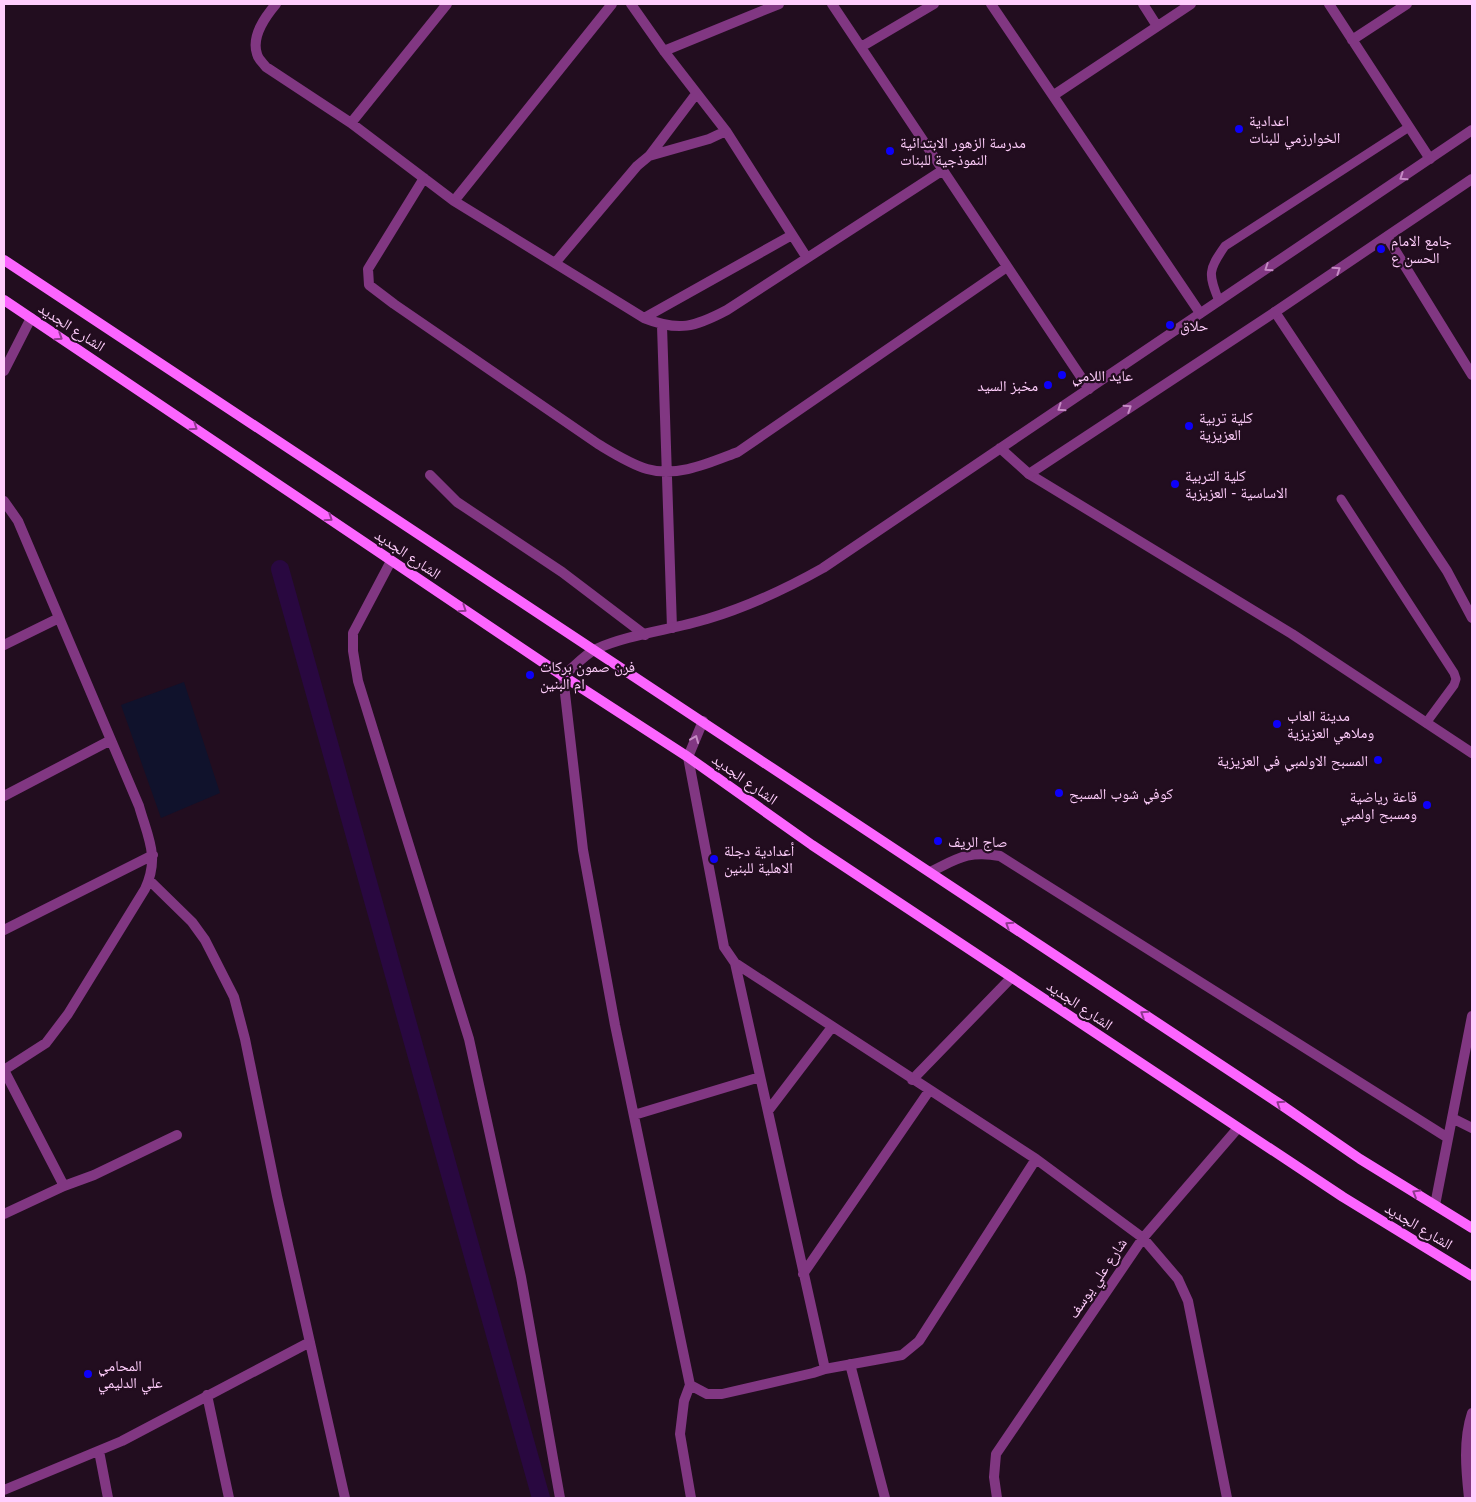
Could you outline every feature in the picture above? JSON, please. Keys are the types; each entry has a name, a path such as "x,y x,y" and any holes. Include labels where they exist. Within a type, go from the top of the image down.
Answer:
{"main road":[{"name":"الشارع الجديد","path":"4,260 703,721 1360,1159 1472,1228"},
{"name":"الشارع الجديد","path":"4,300 563,676 688,757 812,846 1343,1197 1472,1276"}],"street":[{"path":"276,4 262,20 256,44 257,56 266,67 351,123 454,201 644,318 662,326 688,326 704,322 727,310 943,170"},
{"path":"351,123 447,4"},
{"path":"454,201 612,4"},
{"path":"631,4 696,94 726,131 807,258"},
{"path":"664,51 779,4"},
{"path":"832,4 1089,389"},
{"path":"861,47 934,4"},
{"path":"991,4 1200,313"},
{"path":"1143,4 1157,26"},
{"path":"1054,95 1191,4"},
{"path":"1329,4 1430,159"},
{"path":"1352,40 1407,4"},
{"path":"555,263 637,166 649,156 696,94"},
{"path":"691,1498 680,1434 684,1401 690,1385 615,1025 583,850 563,676 594,650 740,608 784,590 823,568 1472,130"},
{"path":"649,156 708,139 726,131"},
{"path":"424,178 368,269 369,285 409,315 598,444 648,470 667,471 699,466 738,452 1008,267"},
{"path":"1029,474 1275,312 1472,179"},
{"path":"644,318 792,235"},
{"path":"1387,236 1472,374"},
{"path":"1275,312 1447,571 1472,618"},
{"path":"4,371 31,318"},
{"path":"662,326 672,628"},
{"path":"1000,448 1029,474 1292,634 1472,753"},
{"path":"430,475 456,502 562,572 645,635"},
{"path":"4,500 18,521 139,806 153,855 152,871 149,880 68,1014 46,1043 4,1070 64,1186"},
{"path":"391,561 353,633 353,651 358,681 469,1039 521,1278 560,1498"},
{"path":"4,645 59,618"},
{"path":"703,721 688,757 724,947 735,963 824,1369"},
{"path":"4,796 111,740"},
{"path":"930,872 966,855 983,853 1000,856 1448,1138"},
{"path":"4,930 153,855"},
{"path":"149,880 192,922 205,940 234,996 345,1498"},
{"path":"735,963 1036,1159 1143,1238 1238,1128"},
{"path":"912,1080 1012,978"},
{"path":"1434,1205 1472,1016"},
{"path":"768,1111 832,1027"},
{"path":"634,1115 760,1076"},
{"path":"803,1274 930,1091"},
{"path":"1452,1118 1472,1128"},
{"path":"4,1214 64,1186 94,1175 177,1135"},
{"path":"690,1385 707,1394 722,1394 824,1369 902,1355 920,1341 1036,1159"},
{"name":"شارع علي يوسف","path":"997,1498 994,1477 996,1454 1143,1238 1178,1279 1188,1301 1227,1498"},
{"path":"4,1490 122,1441 310,1342"},
{"path":"850,1364 885,1498"},
{"path":"208,1395 229,1498"},
{"path":"1469,1498 1466,1468 1468,1426 1472,1413"},
{"path":"99,1451 108,1498"}],"lane":[{"path":"1219,301 1211,282 1212,264 1225,246 1409,127"},
{"path":"1341,498 1454,673 1456,679 1454,685 1426,723"}],"shaded area":[{"path":"184,682 220,793 161,818 121,705"}],"waterway":[{"path":"280,569 541,1498"}],"place":[{"name":"اعدادية الخوارزمي للبنات","path":"1239,129"},
{"name":"مدرسة الزهور الابتدائية النموذجية للبنات","path":"890,151"},
{"name":"جامع الامام الحسن ع","path":"1381,249"},
{"name":"حلاق","path":"1170,325"},
{"name":"عايد اللامي","path":"1062,375"},
{"name":"مخبز السيد","path":"1048,385"},
{"name":"كلية تربية العزيزية","path":"1189,426"},
{"name":"كلية التربية الاساسية - العزيزية","path":"1175,484"},
{"name":"فرن صمون بركات ام البنين","path":"530,675"},
{"name":"مدينة العاب وملاهي العزيزية","path":"1277,724"},
{"name":"المسبح الاولمبي في العزيزية","path":"1378,760"},
{"name":"كوفي شوب المسبح","path":"1059,793"},
{"name":"قاعة رياضية ومسبح اولمبي","path":"1427,805"},
{"name":"صاج الريف","path":"938,841"},
{"name":"أعدادية دجلة الاهلية للبنين","path":"714,859"},
{"name":"المحامي علي الدليمي","path":"88,1374"}]}
